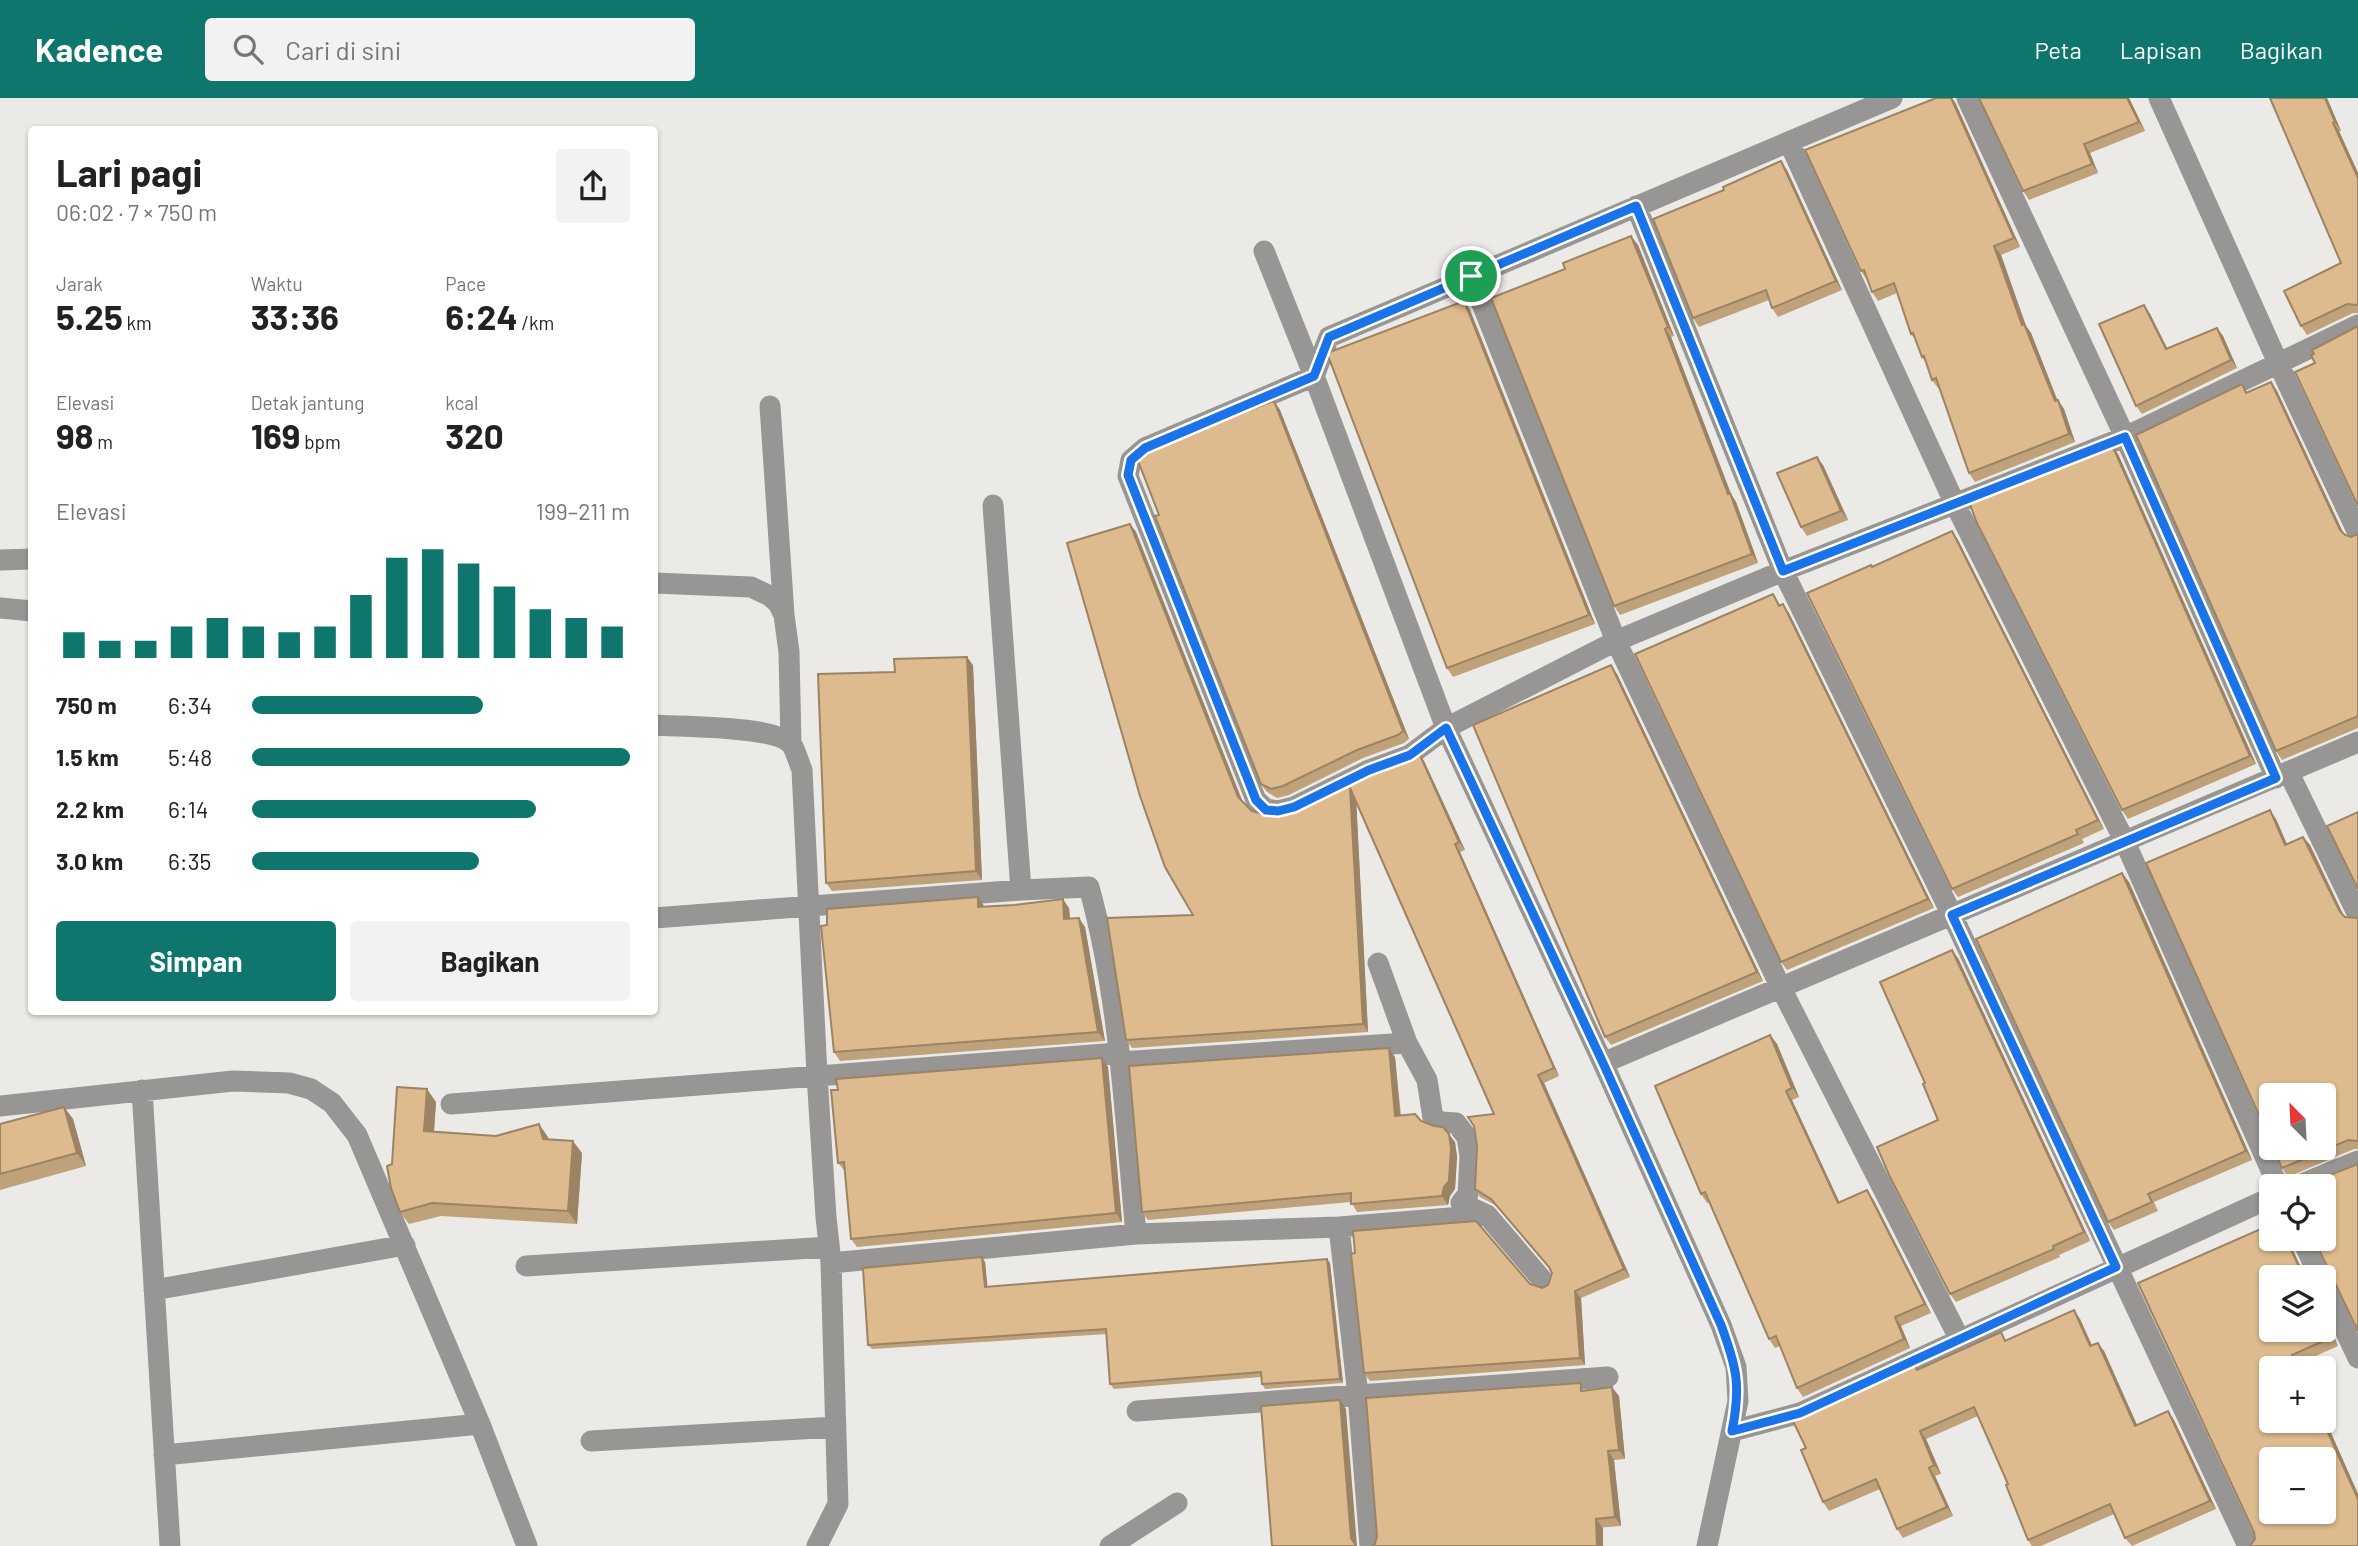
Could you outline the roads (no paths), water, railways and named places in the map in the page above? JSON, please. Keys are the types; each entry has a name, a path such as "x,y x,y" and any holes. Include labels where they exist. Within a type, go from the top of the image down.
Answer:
{"street":[{"path":"1892,98 1329,337 1314,376 1145,448 1131,460 1128,475 1256,800 1266,810 1278,811 1294,807 1369,770 1410,755 1446,728 1616,642 1783,571 2125,437 2358,325"},
{"path":"1968,98 2282,776 2358,915"},
{"path":"2159,98 2358,533"},
{"path":"1789,142 1955,504 2125,842 2272,1174"},
{"path":"1636,206 1783,571 1952,915 2248,1546"},
{"path":"1265,251 1446,728 1603,1063 1733,1357 1738,1401 1707,1546"},
{"path":"1471,276 1616,642 1780,986 1959,1340"},
{"path":"770,406 784,615 789,652 791,744 802,771 817,1075 830,1255 838,1504 817,1546"},
{"path":"993,505 1021,890"},
{"path":"0,559 28,559"},
{"path":"658,583 751,587 770,596 778,603 784,615"},
{"path":"0,608 28,611"},
{"path":"658,725 759,731 778,736 791,744"},
{"path":"1603,1063 2358,742"},
{"path":"658,918 1089,887 1102,933 1119,1057 1136,1234"},
{"path":"1378,962 1407,1043 1427,1080 1433,1118 1441,1122 1456,1122 1467,1137 1470,1156 1468,1194 1461,1203 1487,1215 1545,1283"},
{"path":"451,1104 817,1075 1407,1043"},
{"path":"0,1106 233,1081 289,1083 311,1089 332,1103 357,1135 405,1244 480,1424 527,1546"},
{"path":"142,1090 170,1546"},
{"path":"2326,1174 2358,1161"},
{"path":"1732,1431 1800,1413 2259,1203"},
{"path":"526,1266 830,1255 1136,1234 1339,1227 1487,1215"},
{"path":"1339,1227 1358,1395 1370,1546"},
{"path":"154,1290 405,1244"},
{"path":"2336,1310 2358,1357"},
{"path":"1137,1411 1608,1377"},
{"path":"164,1455 480,1424"},
{"path":"591,1441 836,1427"},
{"path":"1110,1546 1177,1503"}]}
